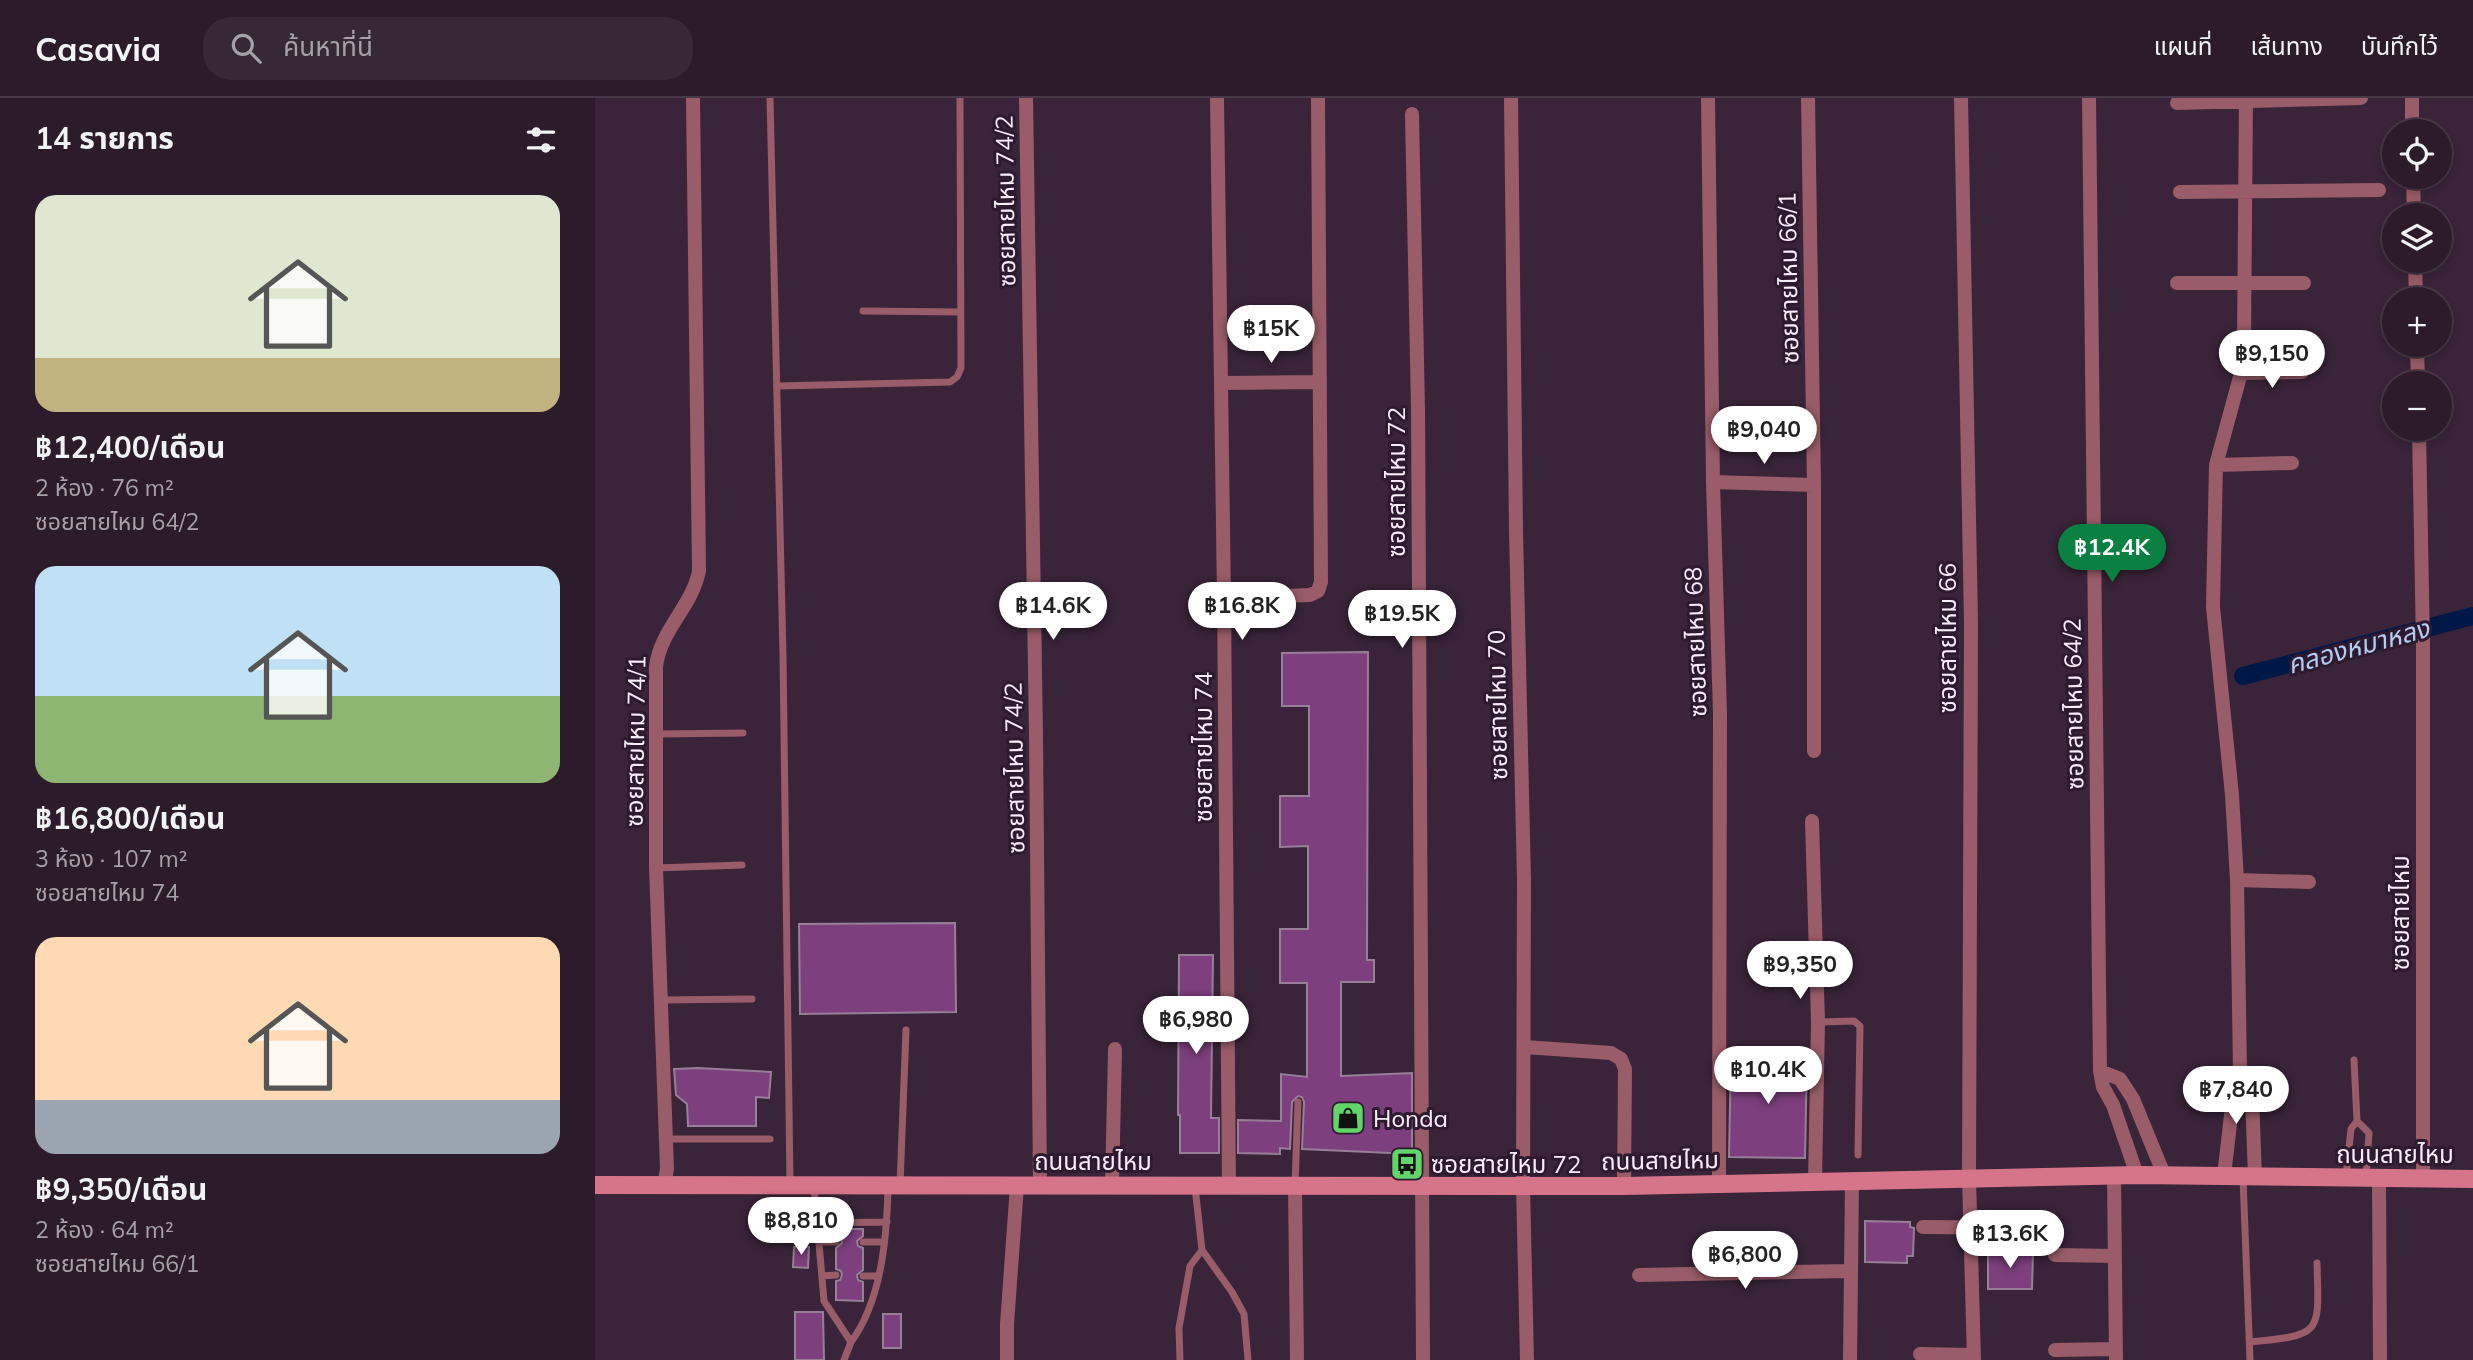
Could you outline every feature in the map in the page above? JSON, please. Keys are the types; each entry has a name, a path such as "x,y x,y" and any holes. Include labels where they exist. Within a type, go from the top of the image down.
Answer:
{"main road":[{"name":"ถนนสายไหม","path":"595,1185 1623,1185 2137,1175 2473,1179"}],"street":[{"name":"ซอยสายไหม 74/1","path":"664,1186 667,1169 656,867 657,653 693,594 699,571 693,98"},
{"name":"ซอยสายไหม 74/2","path":"1026,98 1040,1186"},
{"name":"ซอยสายไหม 74","path":"1217,98 1229,1186"},
{"path":"1224,598 1310,596 1318,591 1321,582 1318,98"},
{"name":"ซอยสายไหม 70","path":"1511,98 1527,1360"},
{"name":"ซอยสายไหม 68","path":"1709,98 1713,482 1720,713 1719,1184"},
{"name":"ซอยสายไหม 66/1","path":"1808,98 1814,485 1814,751"},
{"name":"ซอยสายไหม 66","path":"1961,98 1971,622 1969,1178 1974,1357"},
{"name":"ซอยสายไหม 64/2","path":"2089,98 2100,1070 2103,1087 2113,1105 2137,1175"},
{"path":"2177,103 2246,99 2361,98"},
{"path":"2412,98 2412,119"},
{"path":"2241,1177 2234,1089 2240,1070 2237,880 2232,795 2213,607 2216,464 2241,373 2245,284 2246,99"},
{"name":"ซอยสายไหม 72","path":"1412,114 1418,409 1423,1360"},
{"path":"2180,192 2379,190"},
{"path":"2177,283 2304,283"},
{"path":"2241,373 2302,372"},
{"path":"1222,383 1320,382"},
{"name":"ซอยสายไหม","path":"2419,441 2423,646 2423,1179"},
{"path":"2216,464 2292,463"},
{"path":"1713,482 1814,485"},
{"path":"1812,821 1818,1022 1815,1182"},
{"path":"2237,880 2309,882"},
{"path":"1525,1046 1611,1053 1621,1059 1625,1069 1623,1185"},
{"path":"1112,1186 1115,1049"},
{"path":"2100,1070 2120,1079 2133,1098 2165,1177"},
{"path":"2240,1070 2252,1096 2241,1177"},
{"path":"2055,1350 2116,1355 2114,1176"},
{"path":"2372,1178 2380,1360"},
{"path":"1850,1360 1852,1181"},
{"path":"1007,1360 1017,1186"},
{"path":"1295,1186 1297,1360"},
{"path":"1923,1227 2033,1228"},
{"path":"2055,1255 2115,1256"},
{"path":"1639,1275 1850,1271"},
{"path":"1920,1354 1974,1357"}],"lane":[{"path":"770,98 778,386 790,1185"},
{"path":"778,386 950,382 957,377 961,368 960,98"},
{"path":"863,311 960,312"},
{"path":"656,734 743,733"},
{"path":"656,867 742,865"},
{"path":"662,1000 752,999"},
{"path":"1818,1022 1854,1021 1860,1026 1858,1155"},
{"path":"844,1360 873,1301 894,1185 906,1030"},
{"path":"2345,1179 2351,1129 2357,1121 2354,1060"},
{"path":"1295,1186 1298,1102"},
{"path":"2357,1121 2369,1133 2372,1178"},
{"path":"666,1139 770,1139"},
{"path":"2241,1177 2250,1360"},
{"path":"814,1185 824,1301 851,1342"},
{"path":"1195,1186 1202,1250 1244,1314 1248,1360"},
{"path":"818,1223 887,1222"},
{"path":"819,1242 836,1242"},
{"path":"863,1242 884,1242"},
{"path":"1180,1360 1179,1328 1189,1266 1202,1250"},
{"path":"2250,1342 2290,1338 2310,1329 2318,1309 2317,1263"},
{"path":"822,1276 836,1276"},
{"path":"863,1276 877,1276"}],"building":[{"path":"1368,652 1367,960 1374,960 1374,982 1341,982 1341,1076 1412,1073 1412,1154 1302,1149 1304,1102 1302,1097 1298,1096 1292,1102 1290,1149 1280,1148 1280,1154 1238,1153 1238,1120 1281,1121 1281,1074 1307,1077 1307,983 1280,983 1280,929 1308,929 1308,846 1280,847 1280,796 1309,796 1309,706 1282,706 1282,653"},
{"path":"955,923 956,1012 800,1014 799,924"},
{"path":"1179,955 1213,955 1211,1118 1219,1118 1219,1153 1180,1153"},
{"path":"1731,1053 1807,1055 1805,1158 1729,1157"},
{"path":"674,1069 771,1072 769,1098 756,1097 756,1126 688,1126 687,1104 676,1095"},
{"path":"1865,1221 1910,1222 1910,1227 1914,1228 1913,1256 1907,1256 1907,1263 1865,1262"},
{"path":"836,1229 863,1229 863,1236 857,1241 858,1246 863,1248 863,1270 857,1275 858,1280 863,1282 863,1301 836,1300 836,1281 840,1280 842,1275 841,1271 836,1269 836,1248 842,1243 841,1238 836,1236"},
{"path":"794,1247 809,1247 808,1268 793,1267"},
{"path":"1988,1252 2033,1252 2032,1289 1988,1289"},
{"path":"795,1312 823,1312 824,1360 795,1360"},
{"path":"883,1314 901,1314 901,1348 883,1348"}],"waterway":[{"name":"คลองหมาหลง","path":"2243,676 2473,616"}],"place":[{"name":"Honda","path":"1348,1118"},
{"name":"ซอยสายไหม 72","path":"1407,1164"}]}
